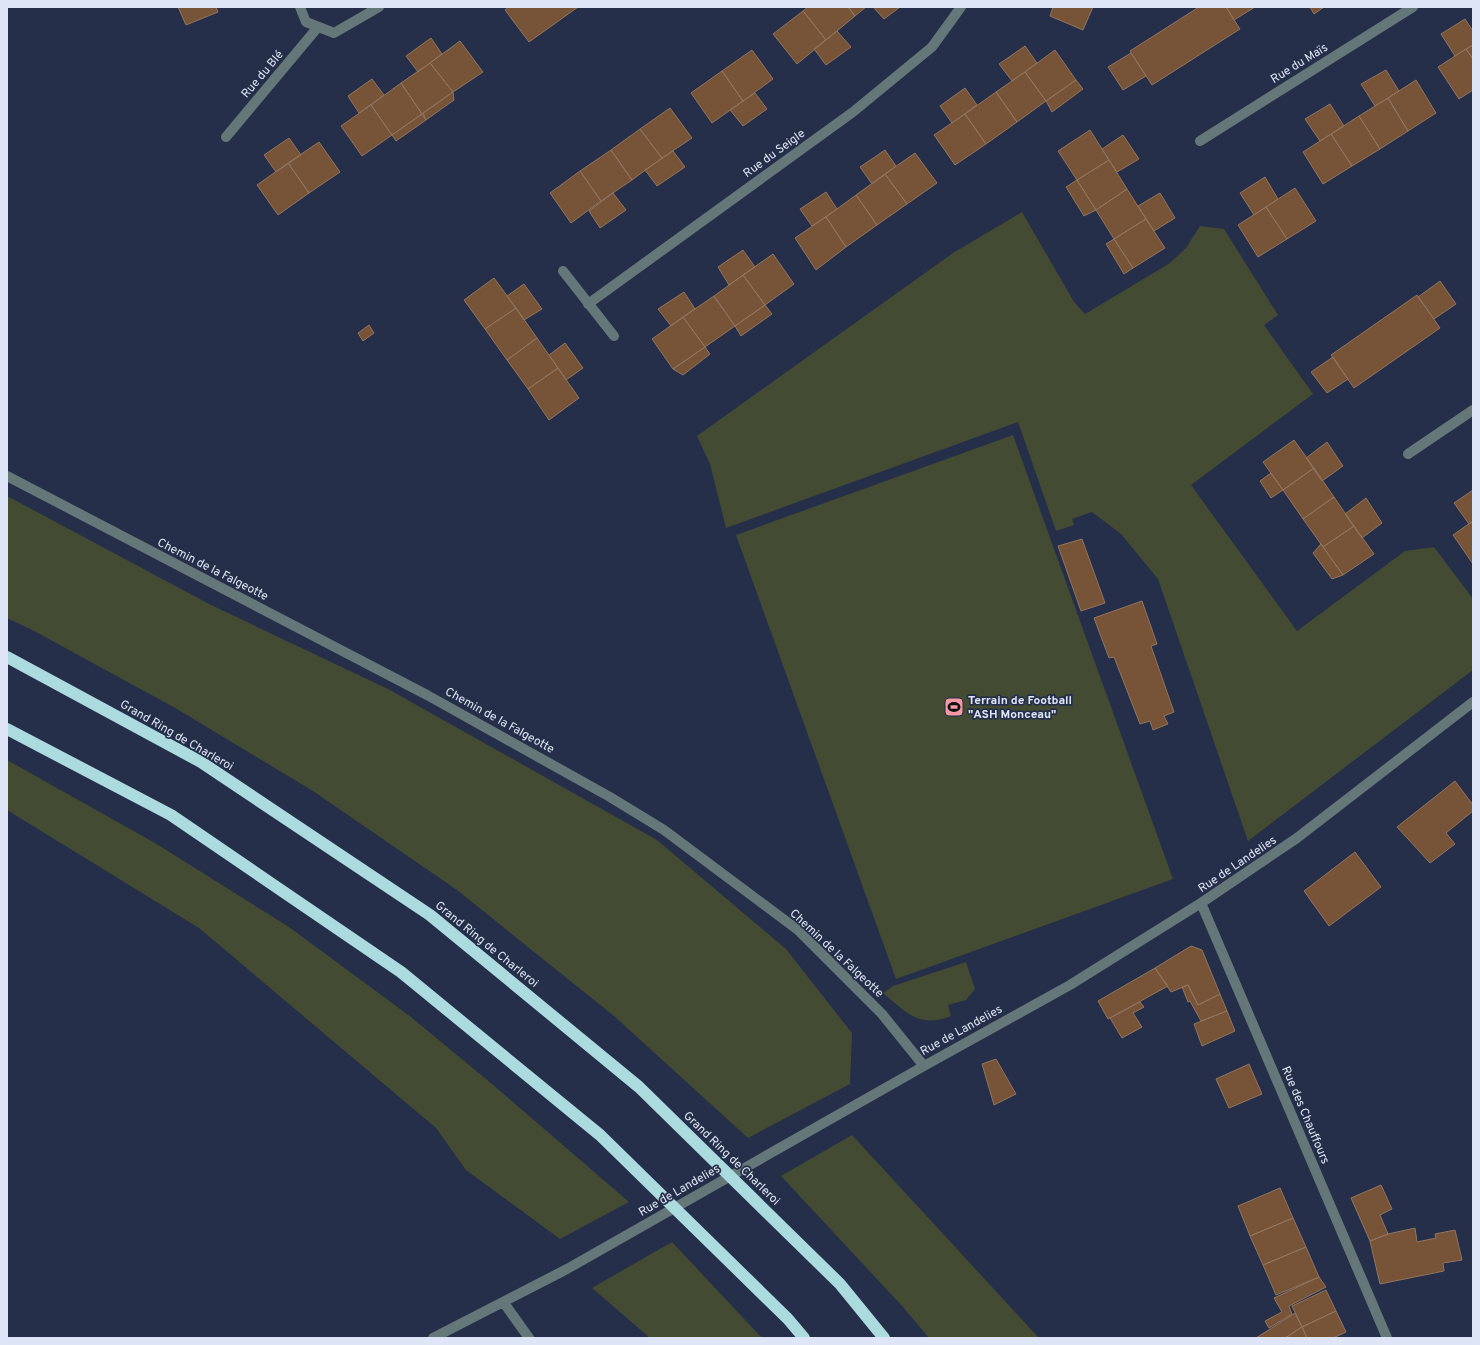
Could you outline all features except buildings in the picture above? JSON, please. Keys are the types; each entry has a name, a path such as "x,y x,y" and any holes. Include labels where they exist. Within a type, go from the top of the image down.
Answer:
{"highway":[{"name":"Grand Ring de Charleroi","path":"7,657 201,762 430,915 639,1087 840,1284 884,1338"},
{"path":"7,729 171,815 401,972 600,1135 788,1320 804,1338"}],"street":[{"path":"300,7 306,22 334,33 379,7"},
{"name":"Rue du Seigle","path":"588,304 853,112 932,47 961,7"},
{"name":"Rue du Maïs","path":"1200,141 1413,7"},
{"name":"Rue du Blé","path":"226,137 318,27"},
{"path":"563,271 614,336"},
{"path":"1408,454 1473,410"},
{"name":"Chemin de la Falgeotte","path":"7,476 427,695 610,797 664,830 798,930 882,1014 924,1066"},
{"name":"Rue de Landelies","path":"433,1338 504,1303 567,1269 833,1117 1070,985 1202,903 1297,838 1473,702"},
{"name":"Rue des Chauffours","path":"1202,903 1387,1338"},
{"path":"504,1303 529,1338"}],"green space":[{"path":"1022,212 1074,302 1085,314 1170,263 1186,248 1200,226 1224,229 1278,315 1264,325 1313,394 1191,485 1297,631 1405,551 1434,547 1473,599 1473,670 1248,841 1158,579 1121,534 1092,512 1072,519 1074,525 1056,531 1018,422 726,528 710,464 697,436 953,253"},
{"name":"Terrain de Football \"ASH Monceau\"","path":"1013,435 1173,879 896,979 736,535"},
{"path":"7,496 211,605 388,689 657,840 786,949 852,1033 850,1084 748,1138 614,1016 457,890 313,791 177,709 36,632 7,618"},
{"path":"7,760 155,843 289,927 411,1017 492,1084 629,1202 560,1239 466,1170 436,1128 199,928 7,810"},
{"path":"966,962 975,989 966,1000 948,1005 951,1016 940,1020 930,1021 921,1019 906,1012 883,993 893,986"},
{"path":"852,1135 1039,1338 929,1338 903,1307 781,1176"},
{"path":"672,1242 762,1338 650,1338 592,1288"}],"place":[{"name":"Terrain de Football \"ASH Monceau\"","path":"954,707"}]}
